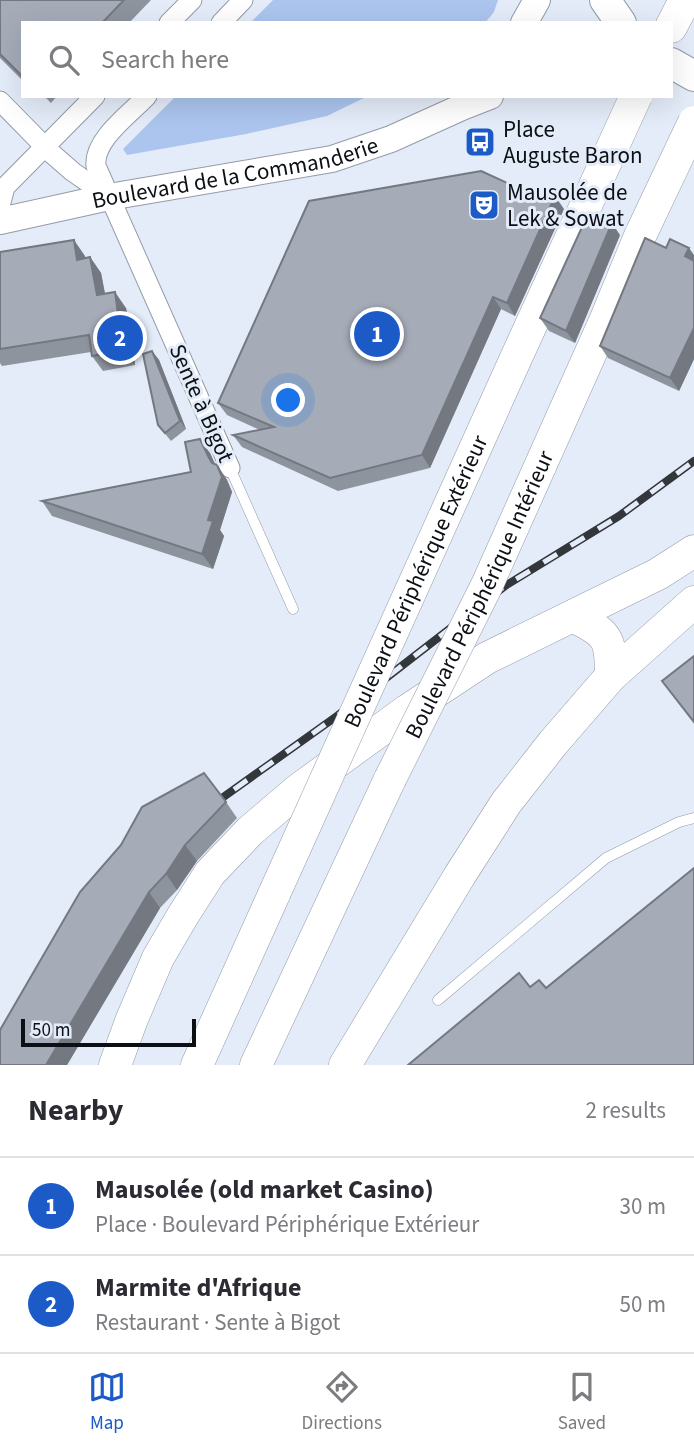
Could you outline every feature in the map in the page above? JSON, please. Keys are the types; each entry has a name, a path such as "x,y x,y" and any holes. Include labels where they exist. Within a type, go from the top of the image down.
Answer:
{"highway":[{"path":"673,23 685,0"},
{"name":"Boulevard Périphérique Extérieur","path":"197,1065 635,98"},
{"name":"Boulevard Périphérique Intérieur","path":"256,1065 390,779 486,585 605,321 640,236 694,122"},
{"path":"115,1065 158,958 210,873 250,831 298,790 408,710 487,658 658,575 694,551"},
{"path":"345,1065 506,803 611,676 694,602"},
{"path":"573,616 602,633 611,650 611,676"}],"main road":[{"path":"525,21 537,0"},
{"path":"605,0 620,21"},
{"path":"673,64 694,76"},
{"name":"Boulevard de la Commanderie","path":"0,221 109,197 332,159 391,139 466,101"}],"street":[{"path":"171,21 192,0"},
{"path":"223,21 243,0"},
{"path":"0,206 5,187 93,98"},
{"name":"Sente à Bigot","path":"145,98 102,142 97,151 96,166 230,468"},
{"path":"0,101 44,147 73,172 109,197"}],"lane":[{"name":"Sente à Bigot","path":"230,468 293,609"},
{"path":"438,1000 606,858 679,822 694,818"}],"shaded area":[{"path":"273,0 498,0 494,12 487,21 252,21"},
{"path":"174,98 364,98 327,116 246,134 127,155 123,149"}],"building":[{"path":"0,0 124,0 104,21 21,21 21,75 0,54"},
{"path":"481,171 538,197 541,190 555,196 507,303 493,297 422,455 330,478 233,435 274,427 218,403 309,201"},
{"path":"589,212 612,223 566,331 540,318"},
{"path":"645,238 666,248 670,239 689,248 685,256 694,261 694,328 670,378 600,346"},
{"path":"74,240 77,260 90,257 97,295 115,292 123,350 92,356 89,335 0,349 0,252"},
{"path":"152,351 180,421 165,433 158,425 143,354"},
{"path":"200,439 222,477 208,520 213,521 202,554 42,501 191,472 185,442"},
{"path":"694,656 694,722 662,681"},
{"path":"204,773 226,802 185,845 166,874 149,892 46,1065 0,1065 0,1030 80,892 121,845 142,807"},
{"path":"694,868 694,1065 408,1065 519,973 530,987 539,980 546,988"}],"railway":[{"path":"208,808 337,716 505,586 619,516 694,461"}],"place":[{"name":"Place Auguste Baron","path":"480,142"},
{"name":"Mausolée de Lek & Sowat","path":"484,205"},
{"name":"Mausolée (old market Casino)","path":"377,334"},
{"name":"Marmite d'Afrique","path":"120,338"}]}
